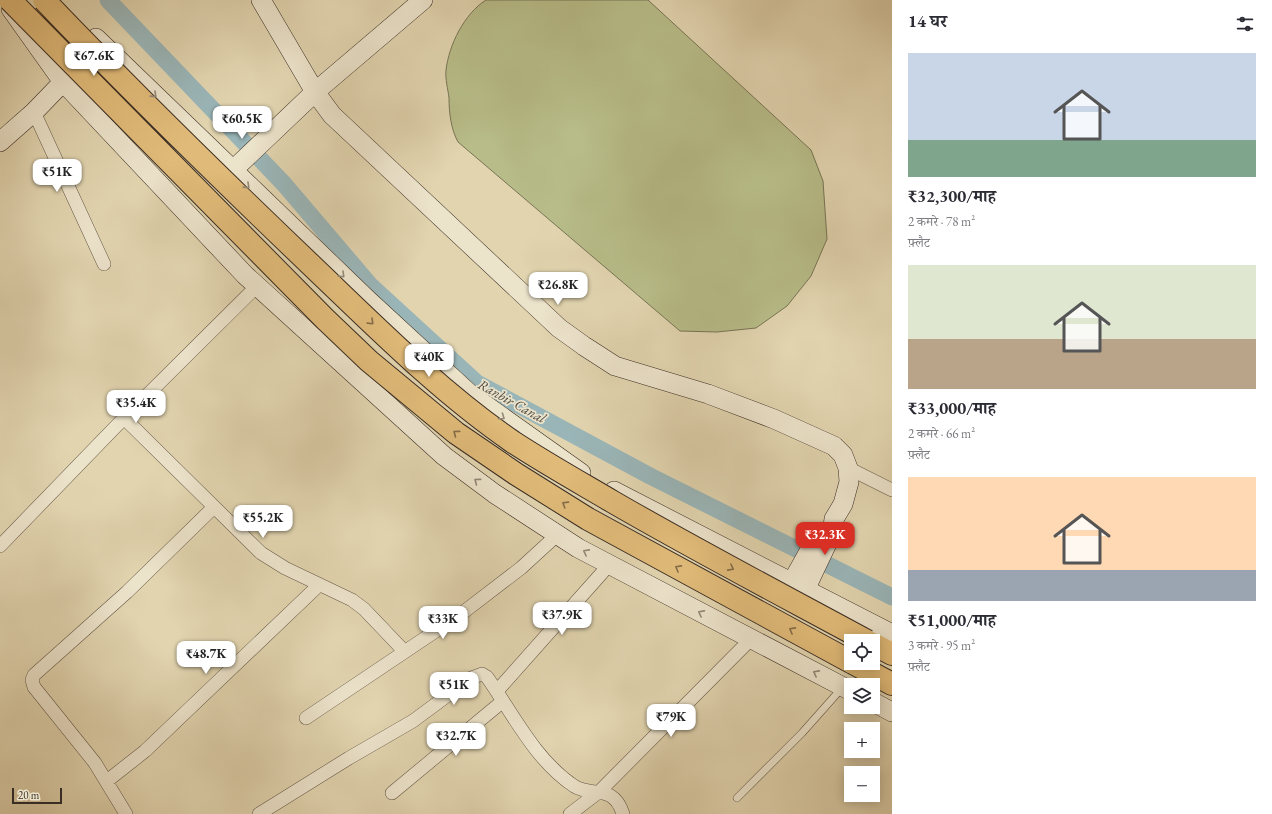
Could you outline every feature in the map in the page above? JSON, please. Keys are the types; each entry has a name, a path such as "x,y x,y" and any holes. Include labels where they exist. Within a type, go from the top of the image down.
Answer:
{"highway":[{"path":"10,0 325,319 369,361 456,433 516,474 588,519 844,658"},
{"path":"44,0 129,90 228,186 393,344 467,406 512,441 569,476 732,569 854,634"},
{"path":"880,648 892,654"},
{"path":"867,670 892,684"}],"street":[{"path":"5,0 22,27 63,82 257,286 444,456 496,494 578,548 844,687"},
{"path":"56,0 470,394 586,476 802,579 892,634"},
{"path":"261,0 315,92 332,115 553,323 584,346 616,366 708,394 774,419 834,446 843,455 848,468 849,482 843,504 829,527 802,579"},
{"path":"235,169 268,135 315,92 423,0"},
{"path":"0,142 34,112 63,82 106,48"},
{"path":"34,112 104,264"},
{"path":"0,546 124,418 257,286"},
{"path":"124,418 261,553 319,585 352,600 364,610 404,651"},
{"path":"848,468 892,490"},
{"path":"126,814 107,781 34,687 32,680 34,675 127,592 214,507"},
{"path":"306,718 461,614 522,568 557,534"},
{"path":"392,793 500,696 609,564"},
{"path":"107,781 145,751 319,585"},
{"path":"570,814 600,792 751,639"},
{"path":"260,814 349,758 413,721 477,675 482,674 487,677 543,760 551,768 575,787 585,791 600,792 614,799 620,805 623,814"},
{"path":"880,706 892,712"}],"lane":[{"path":"737,798 844,692"}],"green space":[{"path":"486,0 648,0 811,150 823,181 827,239 811,276 787,306 756,328 717,332 680,331 458,142 452,126 450,115 446,70 450,50 464,22 478,6"}],"waterway":[{"name":"Ranbir Canal","path":"108,0 284,184 370,285 477,383 650,476 892,597"}]}
